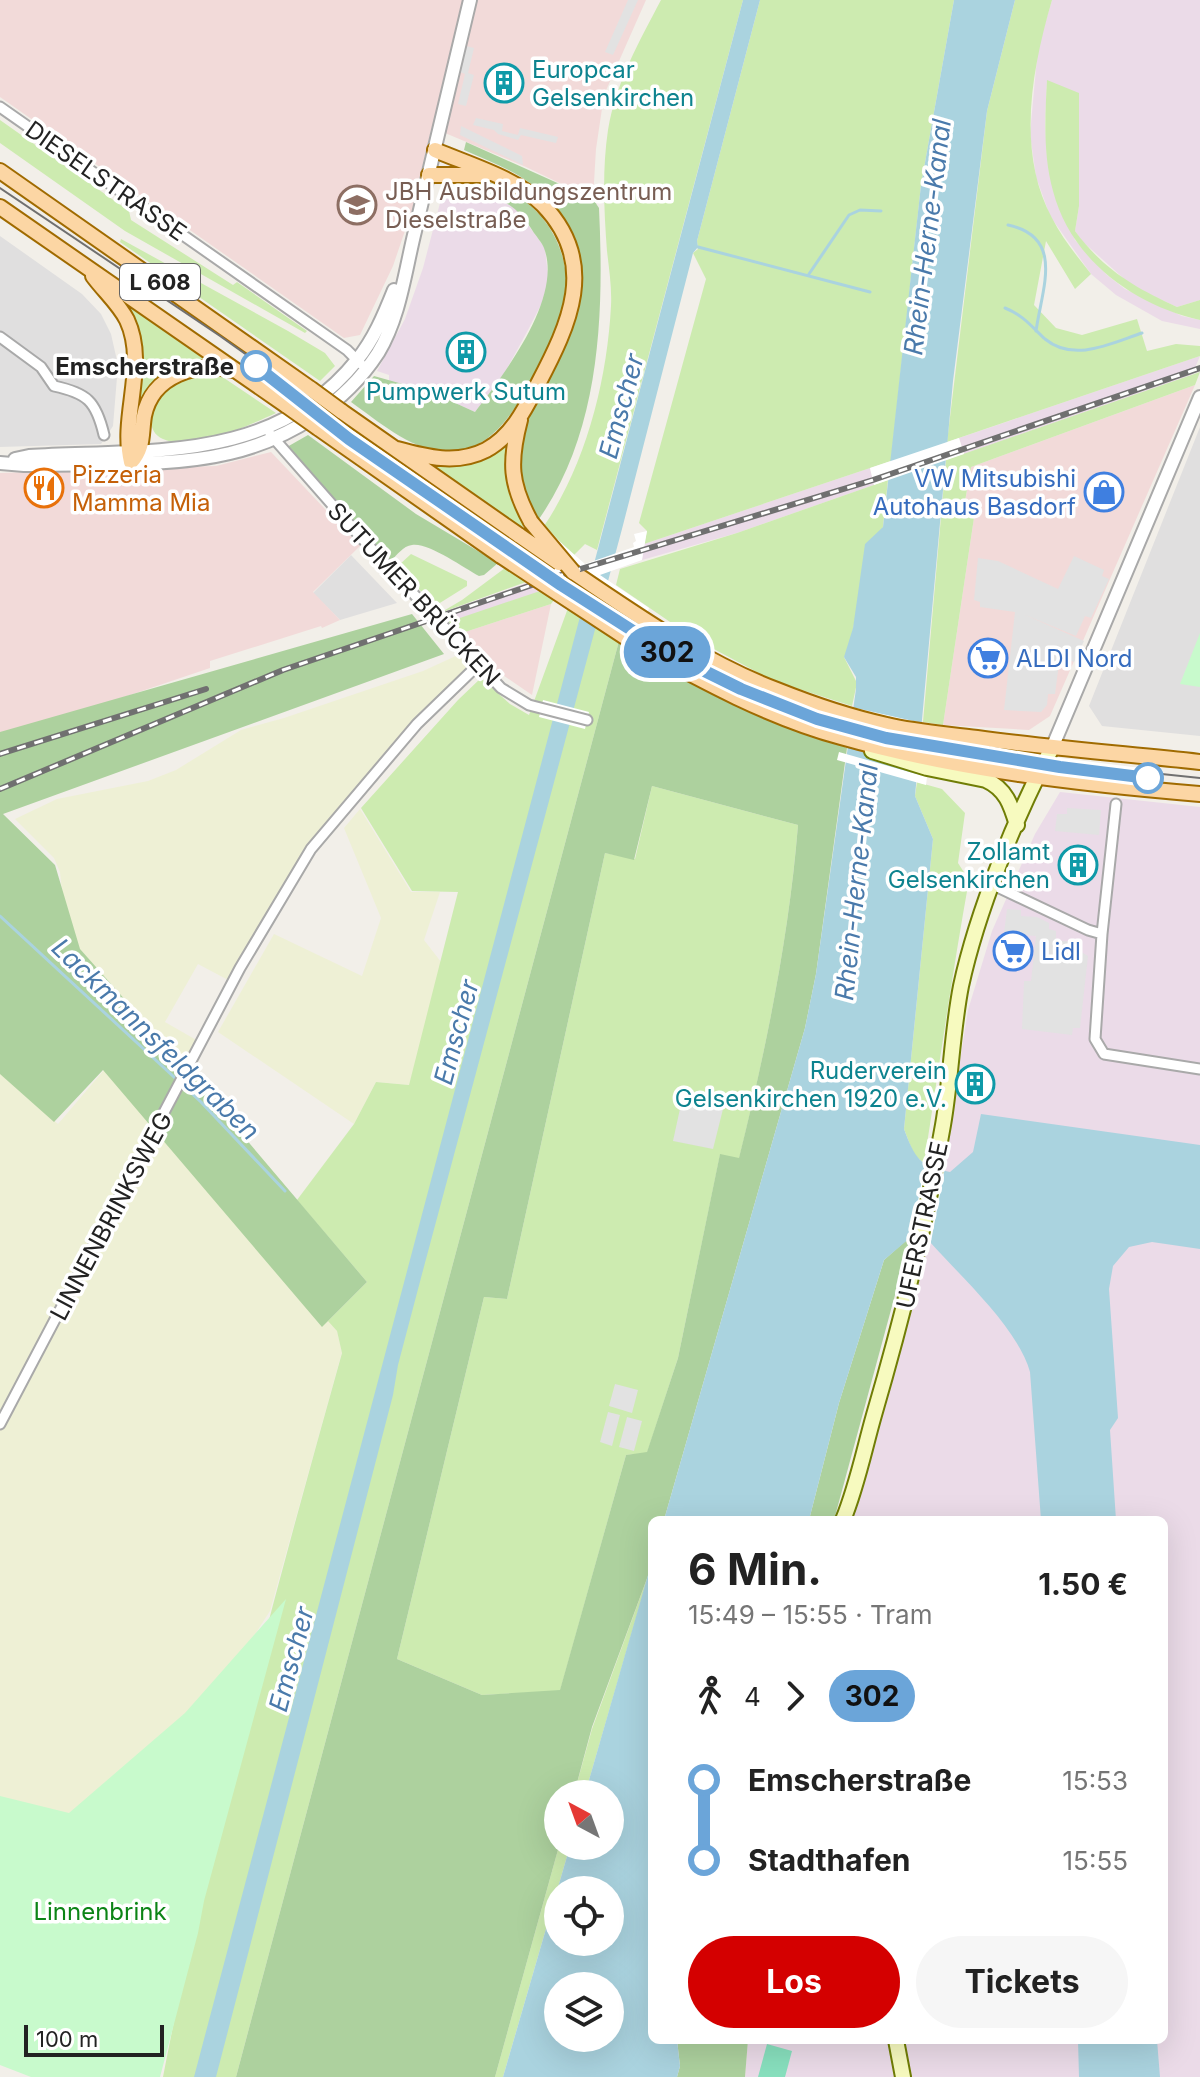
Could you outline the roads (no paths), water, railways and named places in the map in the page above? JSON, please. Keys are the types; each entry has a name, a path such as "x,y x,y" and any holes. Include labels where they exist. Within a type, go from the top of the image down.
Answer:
{"main road":[{"name":"L 608","path":"397,449 438,459 467,457 487,449 507,433 521,416 566,328 574,298 574,268 565,239 542,205 518,187 435,150"},
{"name":"L 608","path":"0,171 520,536 645,620 732,670 774,689 888,725 1052,748 1200,762"},
{"name":"L 608","path":"429,175 492,175"},
{"name":"L 608","path":"0,207 501,556 637,645 743,700 842,738 929,763 1200,794"},
{"name":"L 608","path":"86,265 121,309 131,332 135,356 133,455"},
{"path":"133,455 144,414 154,393 163,383 172,376 195,368 237,371"},
{"name":"L 608","path":"521,416 512,471 520,502 531,522 573,572"},
{"name":"UFERSTRASSE","path":"844,1516 905,1311 919,1250 937,1160 962,982 993,885 1052,748"},
{"path":"929,763 998,785 1012,808 1017,825"},
{"path":"897,2044 903,2077"}],"street":[{"path":"1,463 24,465 133,455 207,458 252,447 270,433 300,427 317,415 388,331 402,290 470,0"},
{"name":"DIESELSTRASSE","path":"0,107 347,350 361,365"},
{"path":"0,337 41,367 54,386 79,392 89,400 104,435"},
{"path":"1052,748 1196,417 1200,397"},
{"name":"SUTUMER BRÜCKEN","path":"270,433 507,693 541,708 587,720"},
{"name":"LINNENBRINKSWEG","path":"0,1424 240,968 311,849 417,724 479,664"},
{"path":"1116,804 1095,1039 1104,1054 1200,1069"},
{"path":"993,885 1102,934"}],"water":[{"path":"743,0 760,0 697,241 698,247 693,253 398,1365 393,1395 216,2077 194,2077"},
{"name":"Rhein-Herne-Kanal","path":"954,0 1015,0 987,111 953,381 915,796 933,839 904,1129 920,1159 931,1167 950,1172 973,1152 981,1114 1200,1145 1200,1249 1152,1242 1129,1247 1113,1266 1109,1289 1118,1418 1110,1430 1116,1516 1041,1516 1030,1372 1024,1355 987,1304 930,1242 911,1237 884,1260 839,1403 810,1516 665,1516 805,1028 816,974 856,689 856,677 844,657 853,628 865,544 883,527 921,185"},
{"path":"648,1575 648,2044 677,2044 680,2066 677,2077 503,2077 544,1936 544,1956 624,1956 624,1876 561,1876 566,1860 624,1860 624,1780 589,1780"},
{"path":"1078,2044 1157,2044 1160,2077 1079,2077"}],"waterway":[{"path":"809,274 849,215 860,210 881,211"},
{"path":"1008,225 1026,231 1043,252 1045,282 1036,331"},
{"path":"698,247 870,292"},
{"path":"1005,308 1022,318 1045,339 1068,350 1093,349 1142,333"},
{"name":"Lackmannsfeldgraben","path":"0,916 201,1102 285,1191"}],"tram line":[{"path":"0,188 220,336 303,395 351,435 590,598 658,640 731,679 800,708 880,732 1085,766 1200,778"},
{"name":"302","path":"256,366 336,430 561,585 666,652 741,689 817,719 886,738 1060,767 1148,778"}],"railway":[{"path":"0,789 283,670 564,574 873,480 1200,368"},
{"path":"0,754 206,689"}],"place":[{"name":"Europcar Gelsenkirchen","path":"504,83"},
{"name":"JBH Ausbildungszentrum Dieselstraße","path":"357,205"},
{"name":"Pumpwerk Sutum","path":"466,352"},
{"name":"Emscherstraße","path":"256,366"},
{"name":"Pizzeria Mamma Mia","path":"44,488"},
{"name":"VW Mitsubishi Autohaus Basdorf","path":"1104,492"},
{"name":"ALDI Nord","path":"988,658"},
{"name":"Zollamt Gelsenkirchen","path":"1078,865"},
{"name":"Lidl","path":"1013,951"},
{"name":"Ruderverein Gelsenkirchen 1920 e.V.","path":"975,1084"}],"water label":[{"name":"Emscher","path":"621,406"},
{"name":"Emscher","path":"456,1032"},
{"name":"Emscher","path":"291,1659"}],"park label":[{"name":"Linnenbrink","path":"100,1911"}]}
